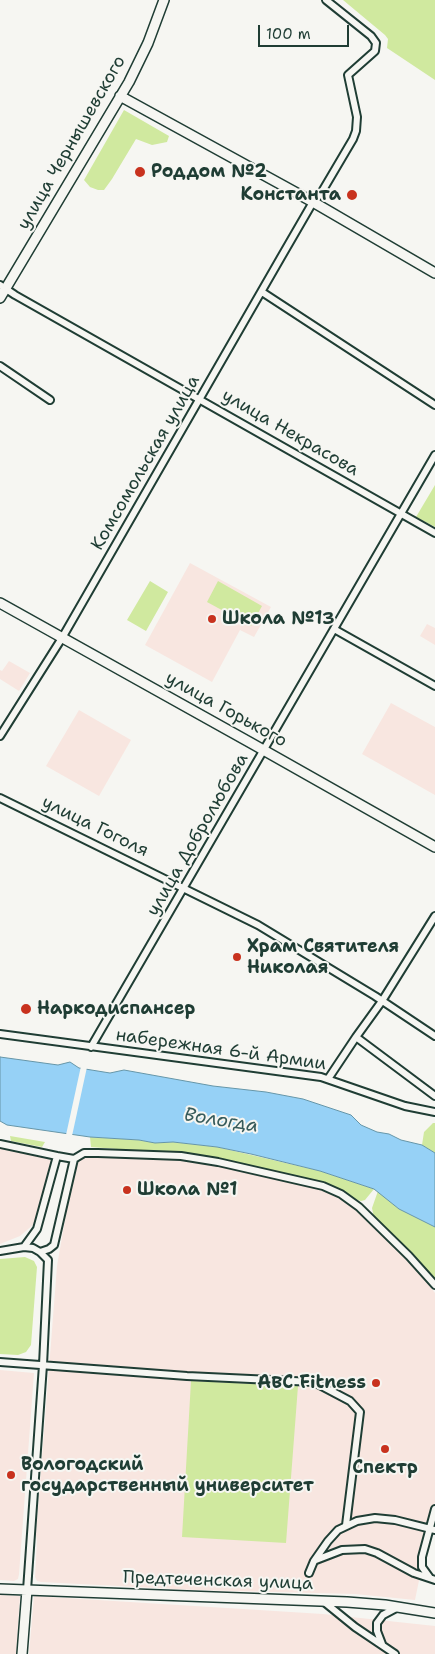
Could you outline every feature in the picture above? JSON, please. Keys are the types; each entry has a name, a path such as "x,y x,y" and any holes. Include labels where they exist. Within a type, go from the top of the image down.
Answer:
{"street":[{"name":"улица Чернышевского","path":"0,298 3,287 120,96 148,43 164,0"},
{"name":"Комсомольская улица","path":"0,736 62,638 313,202 320,195 353,139 357,118 348,75 375,51 376,47 371,36 326,0"},
{"path":"120,96 313,202 435,273"},
{"name":"улица Некрасова","path":"3,287 435,533"},
{"path":"262,292 435,405"},
{"path":"0,366 50,400"},
{"name":"улица Добролюбова","path":"91,1047 435,455"},
{"name":"улица Горького","path":"0,603 435,847"},
{"path":"334,629 435,686"},
{"name":"улица Гоголя","path":"0,798 258,925 435,1036"},
{"path":"328,1079 382,1001 435,916"},
{"name":"набережная 6-й Армии","path":"0,1034 328,1079 405,1106 435,1112"},
{"path":"356,1037 435,1096"},
{"path":"0,1144 74,1159 84,1154 98,1153 181,1156 218,1162 323,1186 341,1194 359,1207 409,1256 435,1285"},
{"path":"24,1247 37,1229 56,1156"},
{"path":"40,1252 54,1245 74,1159"},
{"path":"0,1251 24,1247 33,1248 48,1260 43,1366 22,1654"},
{"path":"0,1362 193,1376 314,1382 350,1402 360,1412 346,1525"},
{"path":"433,1579 422,1567 422,1558 432,1529 435,1508"},
{"path":"309,1573 314,1561 338,1530 357,1521 375,1518 407,1522 432,1529"},
{"path":"314,1561 342,1550 365,1550 377,1553 402,1567 433,1579"},
{"name":"Предтеченская улица","path":"0,1589 323,1601 399,1607 435,1613"},
{"path":"323,1601 355,1627 382,1644"},
{"path":"395,1654 387,1652 382,1644 377,1631 377,1623 383,1615 399,1607"}],"shaded area":[{"name":"Школа №13","path":"190,563 271,607 254,637 240,630 212,682 145,645"},
{"path":"427,624 435,628 435,645 420,636"},
{"path":"9,661 30,673 19,691 0,679 0,670 2,671"},
{"path":"391,703 435,727 435,795 362,754"},
{"path":"79,710 131,740 99,796 46,766"},
{"path":"0,1147 51,1158 53,1161 51,1179 34,1224 20,1236 0,1244"},
{"path":"85,1155 181,1158 218,1164 322,1188 349,1201 408,1257 435,1293 435,1502 415,1600 355,1594 195,1590 37,1581 35,1577 36,1534 57,1266 75,1162"},
{"name":"Вологодский государственный университет","path":"0,1370 34,1373 19,1574 18,1579 14,1581 0,1580"},
{"path":"0,1595 20,1596 16,1654 0,1654"},
{"path":"34,1596 323,1614 435,1626 435,1654 29,1654"}],"green space":[{"path":"343,0 435,0 435,80 387,48 388,39 385,35"},
{"path":"124,110 169,136 167,142 152,145 136,139 104,190 90,187 84,180"},
{"path":"435,485 435,527 416,517"},
{"path":"150,581 168,592 146,631 127,620"},
{"path":"218,581 262,606 251,626 207,602"},
{"path":"435,1123 435,1153 422,1145 424,1132"},
{"path":"10,1136 45,1142 42,1147 11,1141"},
{"path":"90,1137 139,1140 155,1143 173,1142 217,1147 320,1171 374,1189 365,1200 361,1201 351,1198 342,1192 181,1154 91,1147"},
{"path":"378,1191 399,1209 435,1227 435,1285 374,1218 372,1208"},
{"path":"25,1257 34,1261 37,1267 31,1345 26,1352 18,1355 0,1354 0,1259"},
{"path":"191,1381 298,1386 286,1543 182,1537"}],"water":[{"name":"Вологда","path":"0,1057 58,1065 70,1062 79,1068 110,1073 124,1070 213,1086 266,1092 303,1099 351,1115 361,1125 401,1140 422,1145 435,1153 435,1227 399,1209 374,1189 320,1171 251,1154 217,1147 173,1142 155,1143 139,1140 90,1137 7,1125 0,1121"}],"pier":[{"path":"81,1066 87,1067 72,1136 66,1135"}],"place":[{"name":"Роддом №2","path":"140,172"},
{"name":"Константа","path":"352,195"},
{"name":"Школа №13","path":"212,619"},
{"name":"Храм Святителя Николая","path":"237,957"},
{"name":"Наркодиспансер","path":"26,1009"},
{"name":"Школа №1","path":"127,1190"},
{"name":"ABC Fitness","path":"376,1383"},
{"name":"Спектр","path":"385,1449"},
{"name":"Вологодский государственный университет","path":"11,1475"}]}
